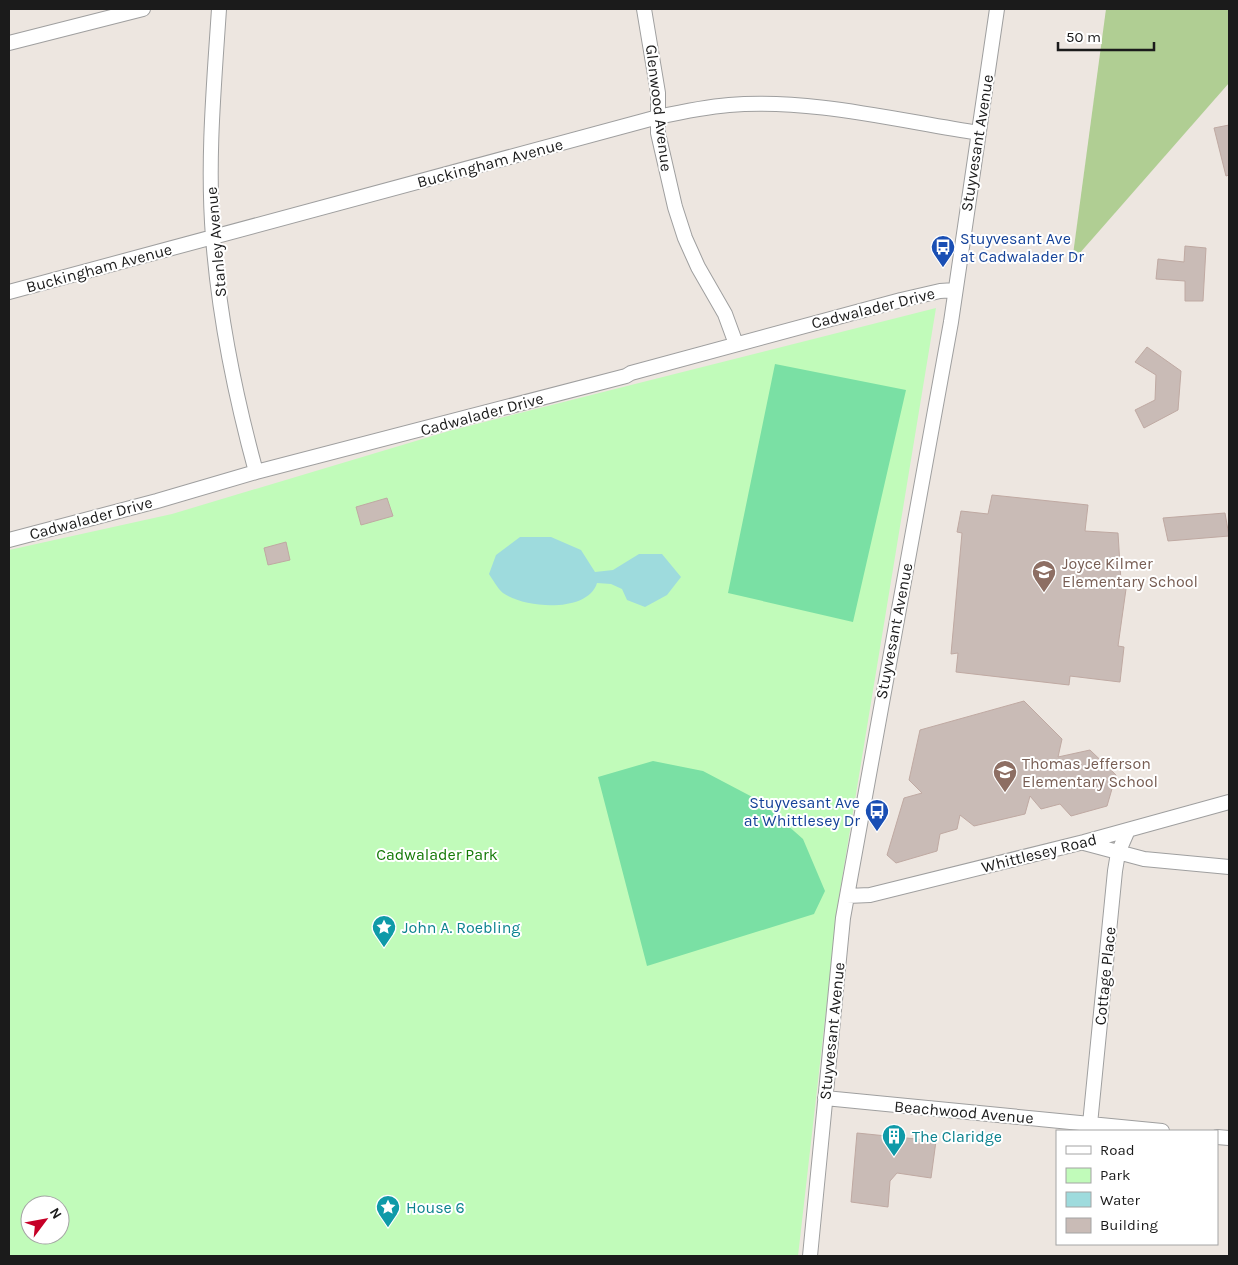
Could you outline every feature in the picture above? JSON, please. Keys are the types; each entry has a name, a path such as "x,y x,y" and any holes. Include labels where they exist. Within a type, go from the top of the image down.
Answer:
{"street":[{"path":"9,43 143,9"},
{"name":"Stanley Avenue","path":"219,9 211,147 213,237 234,383 256,472"},
{"name":"Glenwood Avenue","path":"644,9 658,93 658,117 664,164 685,238 698,267 725,314 736,344"},
{"name":"Stuyvesant Avenue","path":"810,1256 847,896 924,478 998,9"},
{"name":"Buckingham Avenue","path":"9,292 658,117 730,105 777,105 832,110 979,133"},
{"name":"Cadwalader Drive","path":"9,540 157,501 256,472 626,376 631,373 901,300 940,291 955,290"},
{"name":"Whittlesey Road","path":"847,896 870,895 1084,842 1229,802"},
{"name":"Cottage Place","path":"1090,1124 1118,853 1128,830"},
{"path":"1084,842 1144,859 1229,867"},
{"name":"Beachwood Avenue","path":"825,1098 1152,1130"}],"green space":[{"path":"1106,9 1229,9 1229,83 1072,262"},
{"name":"Cadwalader Park","path":"936,308 839,897 798,1256 9,1256 9,550 172,514 449,431"},
{"path":"775,364 906,390 853,622 728,593"},
{"path":"653,761 703,771 760,801 803,839 825,891 814,914 647,966 598,777"}],"water":[{"path":"520,537 551,537 581,550 595,572 613,570 639,554 662,554 681,577 667,595 645,607 627,600 622,589 611,584 597,583 591,593 569,604 540,605 526,602 503,593 489,574 496,555"}],"building":[{"path":"1229,125 1229,175 1226,176 1214,128"},
{"path":"1185,246 1206,248 1203,301 1185,301 1185,281 1156,279 1158,259 1184,262"},
{"path":"1147,347 1181,371 1178,410 1144,428 1135,410 1155,400 1156,375 1135,362"},
{"path":"992,495 1088,505 1085,531 1118,533 1121,581 1127,582 1118,646 1124,647 1120,682 1070,676 1069,685 956,672 958,653 951,654 962,533 957,532 961,511 988,514"},
{"path":"387,498 393,516 361,525 356,507"},
{"path":"1225,513 1229,536 1168,541 1163,518"},
{"path":"286,542 290,560 268,565 264,548"},
{"name":"Thomas Jefferson Elementary School","path":"1024,701 1062,739 1058,757 1090,750 1116,775 1107,806 1071,816 1060,804 1041,809 1030,796 1025,814 974,826 960,815 957,829 940,834 937,851 896,863 887,855 904,798 922,793 909,780 920,730"},
{"name":"The Claridge","path":"857,1133 936,1141 931,1178 897,1173 890,1181 888,1207 851,1202"}],"place":[{"name":"Stuyvesant Ave at Cadwalader Dr","path":"943,268"},
{"name":"Joyce Kilmer Elementary School","path":"1044,593"},
{"name":"Thomas Jefferson Elementary School","path":"1005,793"},
{"name":"Stuyvesant Ave at Whittlesey Dr","path":"877,832"},
{"name":"John A. Roebling","path":"384,948"},
{"name":"The Claridge","path":"894,1157"},
{"name":"House 6","path":"388,1228"}]}
